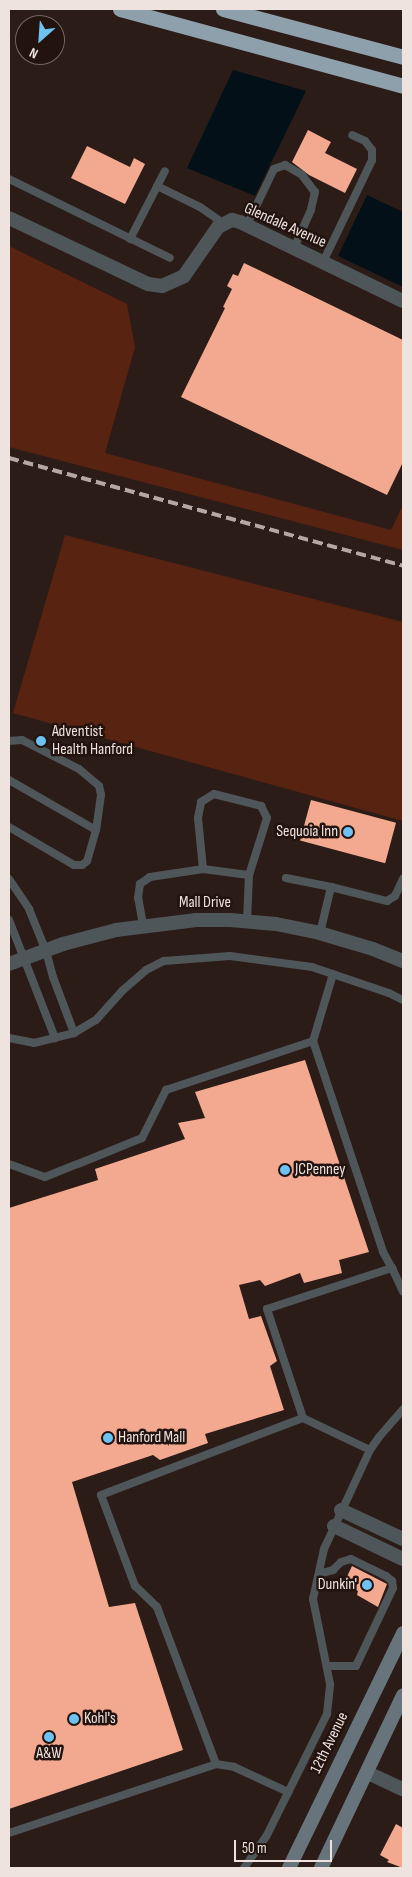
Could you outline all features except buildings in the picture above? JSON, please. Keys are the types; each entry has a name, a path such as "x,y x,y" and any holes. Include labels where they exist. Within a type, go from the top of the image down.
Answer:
{"highway":[{"path":"120,9 399,86"},
{"path":"224,9 403,58"}],"main road":[{"name":"12th Avenue","path":"289,1868 403,1633"},
{"path":"321,1868 368,1773 378,1745 403,1695"}],"street":[{"name":"Glendale Avenue","path":"9,218 148,284 162,286 184,276 211,235 223,223 232,220 247,225 403,301"},
{"name":"Mall Drive","path":"9,964 63,944 116,930 143,925 196,920 247,921 320,933 403,961"},
{"path":"342,1510 403,1540"},
{"path":"334,1526 403,1559"},
{"path":"368,1773 403,1790"}],"lane":[{"path":"323,262 372,160 372,150 365,141 352,135"},
{"path":"247,225 274,169 285,165 302,175 315,192 311,210 294,248"},
{"path":"130,239 165,171"},
{"path":"9,179 170,258"},
{"path":"157,186 200,207 223,223"},
{"path":"9,741 22,740 79,769 99,786 101,796 96,830 86,860 82,866 74,865 9,827"},
{"path":"9,780 96,830"},
{"path":"203,869 198,818 201,802 214,794 261,806 267,818 249,875 247,921"},
{"path":"143,925 138,898 140,884 150,877 203,869 249,875"},
{"path":"286,878 386,901 395,896 403,879"},
{"path":"9,879 29,908 74,1033"},
{"path":"320,933 331,887"},
{"path":"9,920 55,1038"},
{"path":"9,1038 34,1043 74,1033 96,1020 122,991 146,970 164,961 230,956 312,967 389,993 403,1000"},
{"path":"333,974 313,1041 383,1252 403,1292"},
{"path":"9,1164 46,1177 142,1138 166,1090 313,1041"},
{"path":"303,1418 268,1308 392,1268"},
{"path":"244,1868 266,1837 327,1714 330,1684 314,1599 324,1549 370,1450 403,1410"},
{"path":"216,1764 157,1607 135,1586 101,1495 303,1418 370,1450"},
{"path":"319,1574 333,1570 341,1562 351,1559 386,1576 392,1581 394,1588 356,1666 327,1666"},
{"path":"9,1833 216,1764 234,1767 288,1792"}],"shaded area":[{"path":"233,70 306,91 255,196 187,168"},
{"path":"367,195 403,212 403,287 338,256"},
{"path":"9,246 127,304 135,347 105,453 391,530 403,505 403,550 9,447"},
{"path":"65,535 403,622 403,821 13,713"}],"railway":[{"path":"9,458 403,566"}],"place":[{"name":"Adventist Health Hanford","path":"41,741"},
{"name":"Sequoia Inn","path":"348,832"},
{"name":"JCPenney","path":"285,1170"},
{"name":"Hanford Mall","path":"108,1438"},
{"name":"Dunkin'","path":"367,1585"},
{"name":"Kohl's","path":"74,1719"},
{"name":"A&W","path":"49,1737"}]}
